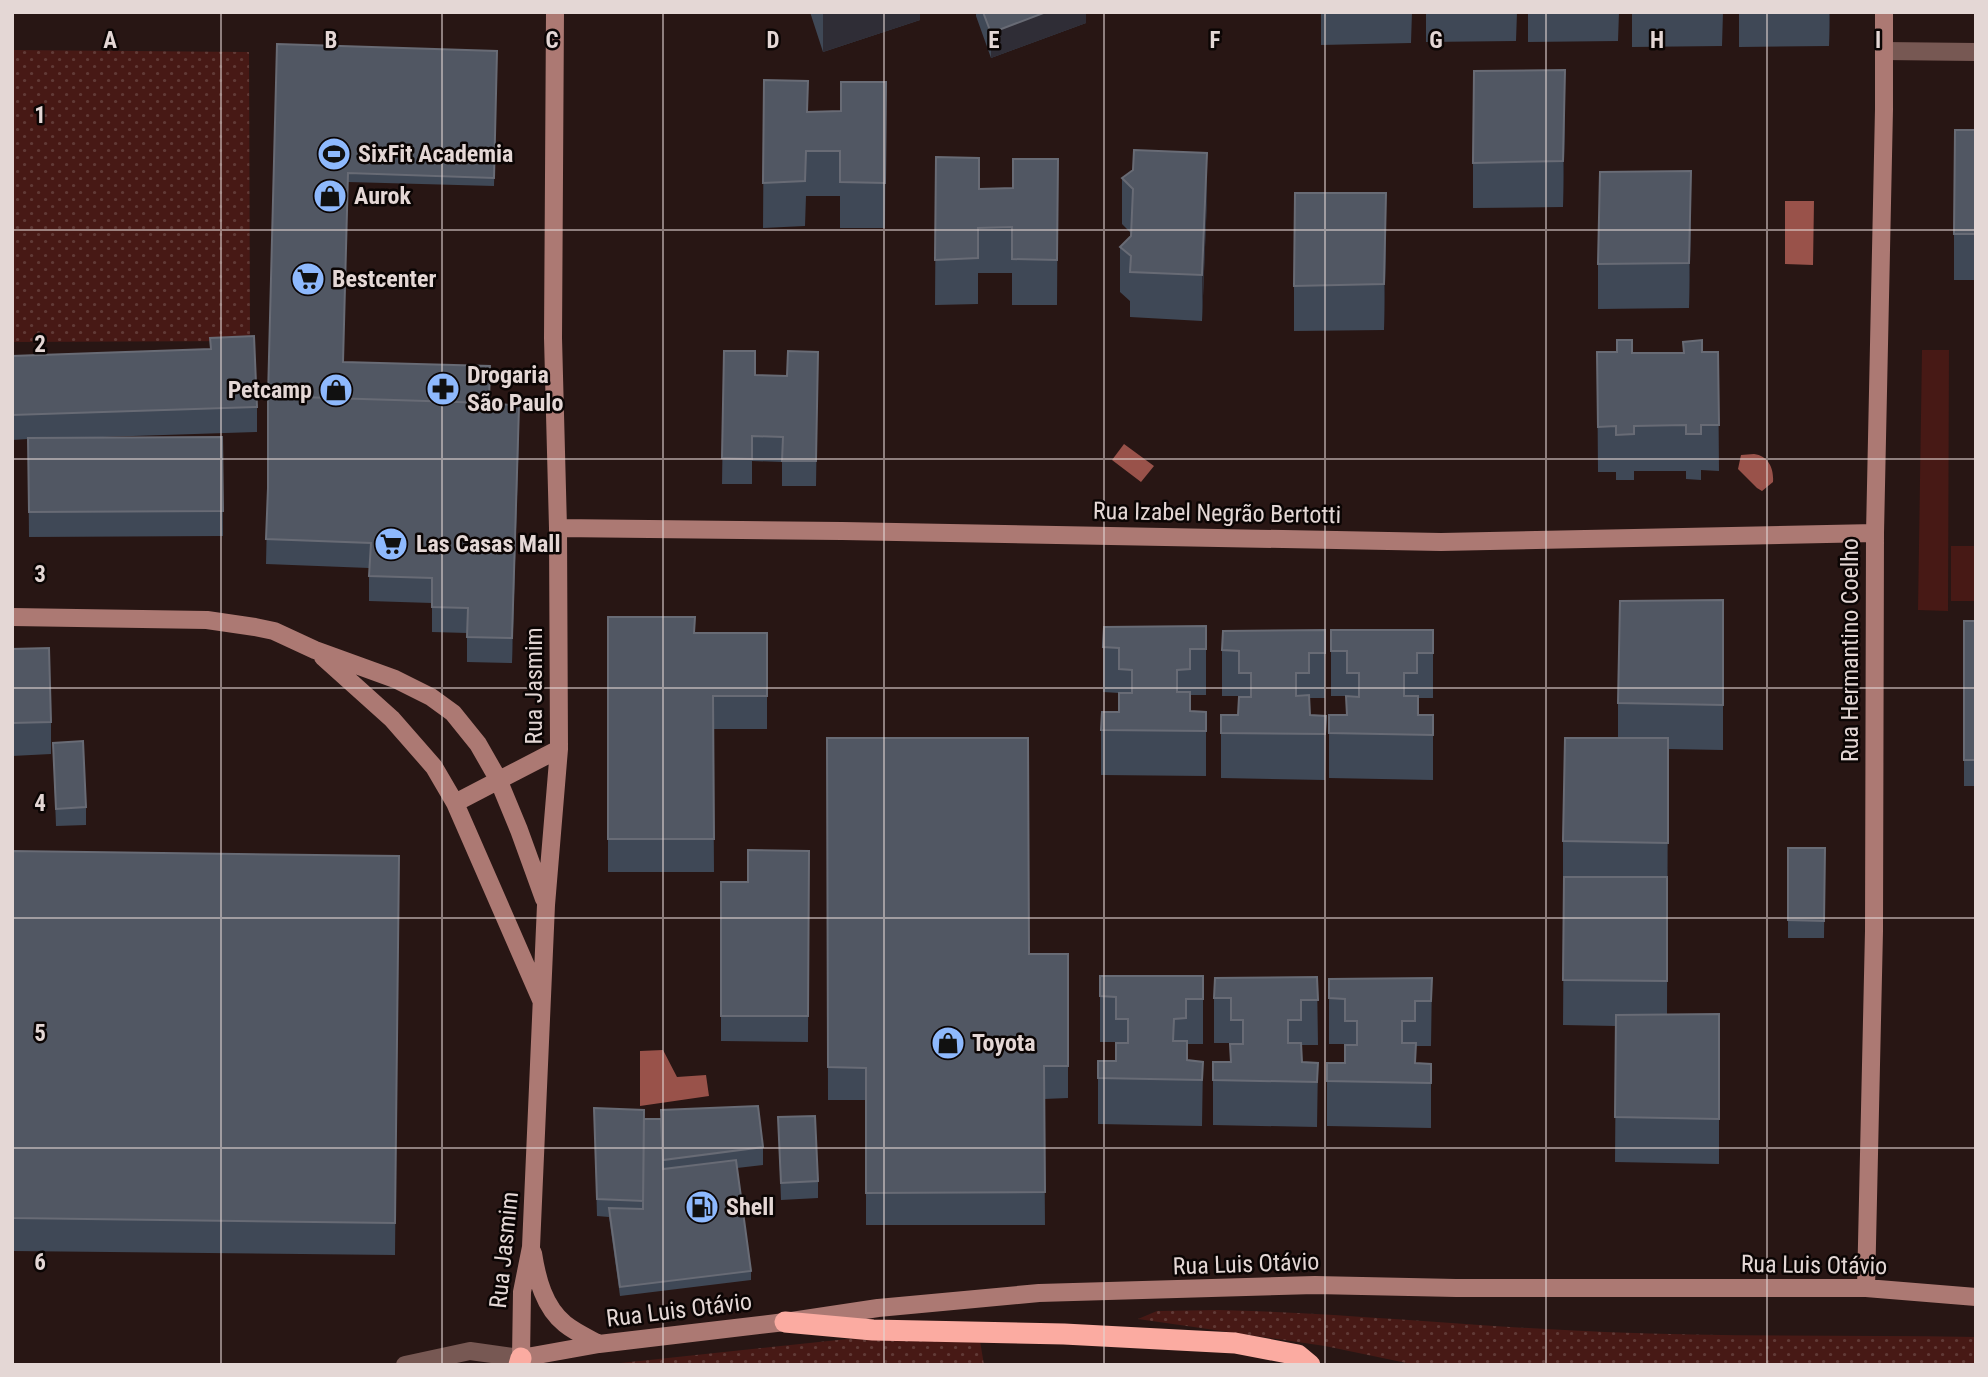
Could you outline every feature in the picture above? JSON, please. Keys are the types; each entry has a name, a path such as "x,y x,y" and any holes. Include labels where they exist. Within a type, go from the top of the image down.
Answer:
{"highway":[{"path":"785,1322 873,1331 1065,1334 1235,1343 1298,1355 1310,1365"}],"main road":[{"name":"Rua Jasmim","path":"520,1362 522,1292 531,1247 546,905 559,749 558,528 553,338 555,12"},
{"name":"Rua Hermantino Coelho","path":"1866,1288 1874,930 1875,533 1884,12"},
{"name":"Rua Izabel Negrão Bertotti","path":"558,528 1430,542 1875,533"},
{"path":"12,617 207,620 274,631 315,650 395,679 431,697 453,713 478,744 498,779 546,905"},
{"path":"315,650 392,719 434,767 455,803 543,1005"},
{"path":"455,803 559,749"},
{"path":"531,1247 536,1274 554,1313 566,1325 599,1344"},
{"name":"Rua Luis Otávio","path":"520,1362 599,1344 878,1308 1039,1293 1315,1286 1866,1288 1976,1297"}],"street":[{"path":"1884,51 1976,52"},
{"path":"405,1365 470,1351 520,1362"}],"shaded area":[{"path":"12,50 249,52 250,341 12,342"},
{"path":"1785,201 1814,201 1813,265 1785,264"},
{"path":"1922,350 1949,350 1948,611 1918,610"},
{"path":"1124,444 1154,466 1141,482 1112,460"},
{"path":"1754,454 1767,460 1773,472 1773,482 1762,491 1738,469 1741,455"},
{"path":"1951,546 1976,546 1976,601 1951,601"},
{"path":"663,1050 677,1077 706,1075 709,1096 640,1106 640,1051"},
{"path":"1218,1310 1605,1332 1976,1337 1976,1365 1416,1365 1325,1346 1138,1319 1157,1311"},
{"path":"847,1339 980,1341 984,1365 602,1365"}],"building":[{"path":"983,12 1046,12 991,33"},
{"name":"Bestcenter","path":"277,44 497,51 494,178 348,173 343,362 490,366 489,403 268,396"},
{"path":"1565,70 1563,161 1473,163 1474,71"},
{"path":"764,80 808,81 807,112 841,111 841,82 886,82 885,183 840,182 840,151 806,151 805,181 763,183"},
{"path":"1955,130 1976,130 1976,234 1954,234"},
{"path":"1134,150 1207,153 1202,275 1130,272 1131,256 1120,247 1131,236 1133,189 1122,178 1133,170"},
{"path":"936,157 979,158 979,189 1013,188 1013,159 1058,159 1057,260 1012,259 1012,227 978,228 978,258 935,260"},
{"path":"1691,171 1689,263 1598,264 1600,172"},
{"path":"1295,193 1386,193 1384,284 1294,286"},
{"path":"254,336 257,407 12,415 12,356 211,349 210,338"},
{"path":"1617,340 1632,340 1632,353 1684,353 1683,342 1702,340 1702,352 1718,352 1719,425 1701,425 1701,434 1686,434 1686,425 1634,426 1634,434 1616,435 1616,426 1598,427 1597,352 1617,352"},
{"path":"724,351 755,351 755,375 787,376 788,351 818,352 816,461 782,461 783,437 752,436 752,459 722,458"},
{"name":"Las Casas Mall","path":"268,396 519,406 512,638 467,637 468,608 432,607 432,578 369,576 371,543 266,539"},
{"path":"222,437 223,511 29,512 28,438"},
{"path":"1723,600 1723,705 1618,703 1620,601"},
{"path":"608,617 695,617 694,633 767,633 767,696 713,696 714,839 608,839"},
{"path":"1964,621 1976,621 1976,760 1964,760"},
{"path":"1206,626 1206,649 1190,649 1190,669 1177,670 1177,692 1190,692 1190,711 1206,712 1206,731 1101,730 1102,712 1119,712 1119,693 1132,693 1132,670 1119,669 1119,648 1103,647 1104,627"},
{"path":"1325,630 1325,653 1309,653 1309,673 1296,673 1296,696 1309,695 1310,715 1326,716 1325,734 1221,733 1221,715 1238,715 1239,697 1251,697 1251,673 1239,673 1239,651 1222,650 1223,631"},
{"path":"1331,630 1433,630 1433,653 1417,653 1417,673 1404,673 1404,696 1418,696 1418,715 1433,715 1433,735 1329,733 1329,715 1347,715 1346,696 1359,697 1359,673 1347,673 1347,651 1331,651"},
{"path":"49,648 51,722 12,723 12,649"},
{"name":"Toyota","path":"827,738 1028,738 1029,954 1068,954 1068,1066 1044,1066 1045,1192 866,1193 866,1068 828,1067"},
{"path":"1565,738 1668,738 1668,843 1563,841"},
{"path":"83,741 86,807 56,809 53,743"},
{"path":"1788,848 1825,848 1824,921 1788,920"},
{"path":"748,850 809,851 808,1016 721,1016 721,882 748,882"},
{"path":"12,851 399,856 395,1223 12,1218"},
{"path":"1564,877 1667,877 1667,981 1563,980"},
{"path":"1100,976 1203,976 1203,999 1186,999 1186,1018 1174,1019 1173,1041 1187,1041 1187,1060 1203,1062 1202,1080 1098,1078 1098,1061 1116,1061 1116,1043 1128,1043 1128,1019 1116,1019 1116,997 1100,996"},
{"path":"1317,977 1318,1000 1301,1000 1301,1020 1288,1020 1288,1043 1301,1043 1302,1062 1318,1063 1317,1082 1213,1080 1213,1062 1231,1062 1230,1044 1243,1044 1243,1020 1231,1020 1231,998 1214,998 1215,978"},
{"path":"1432,978 1431,1001 1415,1001 1415,1021 1402,1021 1402,1043 1416,1043 1415,1063 1431,1064 1431,1083 1327,1081 1327,1063 1345,1063 1345,1045 1357,1045 1357,1021 1345,1021 1345,999 1329,998 1329,979"},
{"path":"1719,1014 1719,1119 1615,1117 1616,1015"},
{"path":"758,1106 763,1147 663,1160 661,1110"},
{"path":"594,1108 644,1110 643,1201 597,1199"},
{"path":"815,1116 818,1181 781,1183 778,1117"},
{"path":"644,1119 661,1119 663,1169 736,1160 751,1271 620,1287 609,1208 643,1209"}],"place":[{"name":"SixFit Academia","path":"334,154"},
{"name":"Aurok","path":"330,196"},
{"name":"Bestcenter","path":"308,279"},
{"name":"Drogaria São Paulo","path":"443,389"},
{"name":"Petcamp","path":"336,390"},
{"name":"Las Casas Mall","path":"391,544"},
{"name":"Toyota","path":"948,1043"},
{"name":"Shell","path":"702,1207"}]}
